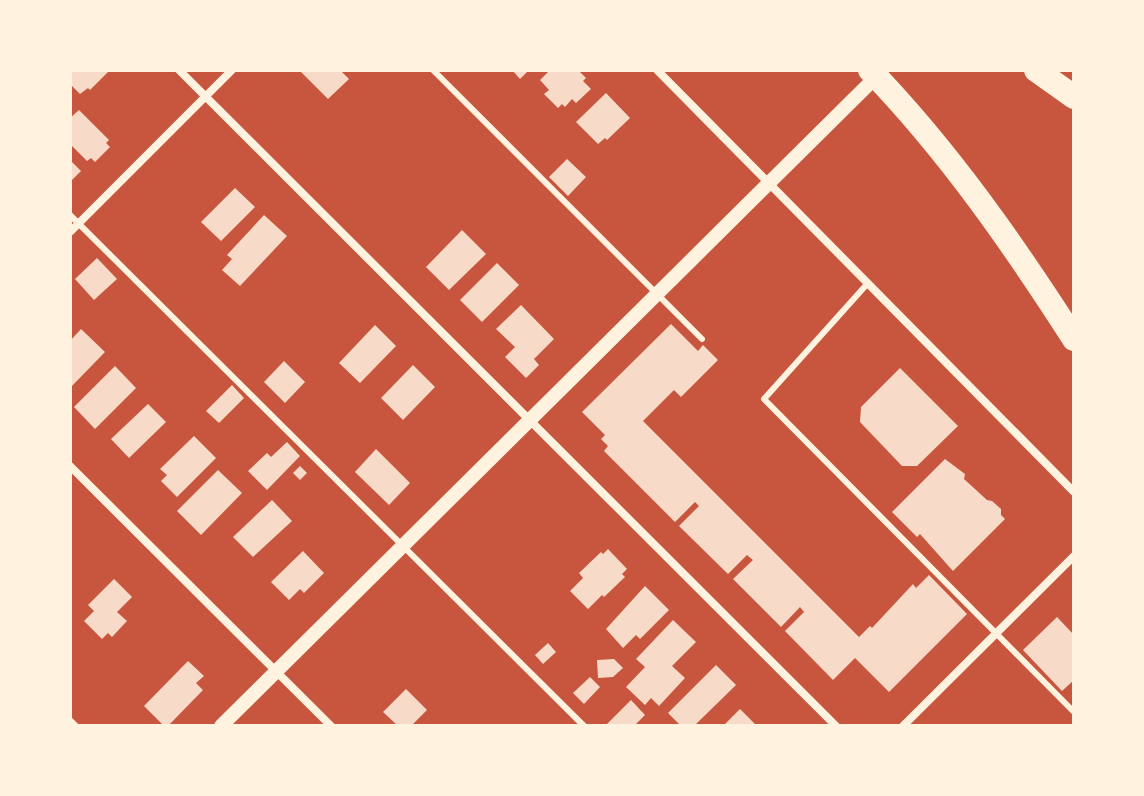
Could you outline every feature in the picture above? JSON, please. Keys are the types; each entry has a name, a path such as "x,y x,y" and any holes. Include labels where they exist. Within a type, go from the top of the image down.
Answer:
{"highway":[{"path":"870,70 920,124 1018,252 1074,339"},
{"path":"1045,76 1074,97"},
{"path":"1045,76 1074,106"}],"street":[{"path":"179,70 836,726"},
{"path":"70,232 232,70"},
{"path":"657,70 1074,492"},
{"path":"221,726 883,70"},
{"path":"70,466 331,726"},
{"path":"903,726 1074,556"}],"lane":[{"path":"433,70 702,339"},
{"path":"70,215 584,726"},
{"path":"868,283 764,399 1074,712"},
{"path":"70,720 76,726"}],"building":[{"path":"73,70 110,70 90,90 88,88 80,94 70,84"},
{"path":"299,70 340,70 349,79 328,99"},
{"path":"512,70 529,70 520,79"},
{"path":"550,70 578,70 591,89 576,103 572,99 565,107 562,104 558,108 544,94 549,90 540,80"},
{"path":"606,93 630,118 607,140 605,138 598,144 576,122"},
{"path":"79,110 109,140 106,143 110,147 95,162 91,158 87,161 70,144 70,118"},
{"path":"567,159 586,177 568,196 549,177"},
{"path":"70,160 81,171 70,182"},
{"path":"235,188 255,207 221,241 201,222"},
{"path":"264,215 287,236 240,286 222,270 232,259 227,255"},
{"path":"462,230 486,254 449,290 426,267"},
{"path":"97,258 117,279 94,300 75,279"},
{"path":"497,263 519,285 482,322 460,300"},
{"path":"521,305 554,339 534,359 539,365 526,378 505,357 515,347 496,329"},
{"path":"671,324 698,351 703,345 718,360 681,397 674,390 643,421 859,637 870,626 872,628 913,584 916,588 929,575 967,614 889,692 855,658 833,680 785,631 804,612 800,607 781,627 733,579 753,560 747,555 728,574 679,526 699,506 695,502 675,522 604,451 608,446 601,439 605,435 582,412"},
{"path":"375,325 396,346 360,383 339,363"},
{"path":"81,329 105,352 70,388 70,341"},
{"path":"284,361 305,382 285,403 264,382"},
{"path":"413,365 435,387 403,420 381,398"},
{"path":"115,366 136,388 95,429 74,407"},
{"path":"900,368 958,426 917,466 902,466 860,422 861,407"},
{"path":"232,385 244,398 219,423 206,411"},
{"path":"148,404 166,422 129,458 111,439"},
{"path":"194,436 216,458 177,497 161,481 167,475 160,469"},
{"path":"287,442 300,456 267,490 248,471 267,453 271,457"},
{"path":"376,449 410,483 389,505 355,472"},
{"path":"945,459 965,474 964,479 987,500 1001,509 1005,519 953,571 920,534 917,537 892,512"},
{"path":"300,466 307,473 300,480 293,473"},
{"path":"218,470 242,493 201,535 177,511"},
{"path":"272,500 292,521 253,557 233,537"},
{"path":"608,549 627,569 622,574 625,577 588,609 570,591 583,578 579,573"},
{"path":"303,551 324,573 304,593 300,589 289,600 271,582"},
{"path":"114,579 132,597 117,612 127,621 112,637 108,633 102,639 84,621 94,611 88,605"},
{"path":"645,586 669,610 640,639 636,635 623,648 606,629"},
{"path":"1057,617 1074,635 1074,680 1062,691 1023,650"},
{"path":"673,620 696,642 672,666 685,678 659,706 651,698 645,705 626,687 645,667 636,659"},
{"path":"548,643 556,652 543,664 535,655"},
{"path":"614,659 623,668 613,677 598,678 597,660"},
{"path":"188,661 204,676 196,683 203,690 168,726 164,726 144,706"},
{"path":"716,665 736,685 694,726 681,726 668,713"},
{"path":"590,677 600,687 584,704 573,693"},
{"path":"406,689 427,710 411,726 398,726 383,712"},
{"path":"631,700 645,715 634,726 605,726"},
{"path":"740,709 757,726 723,726"}]}
